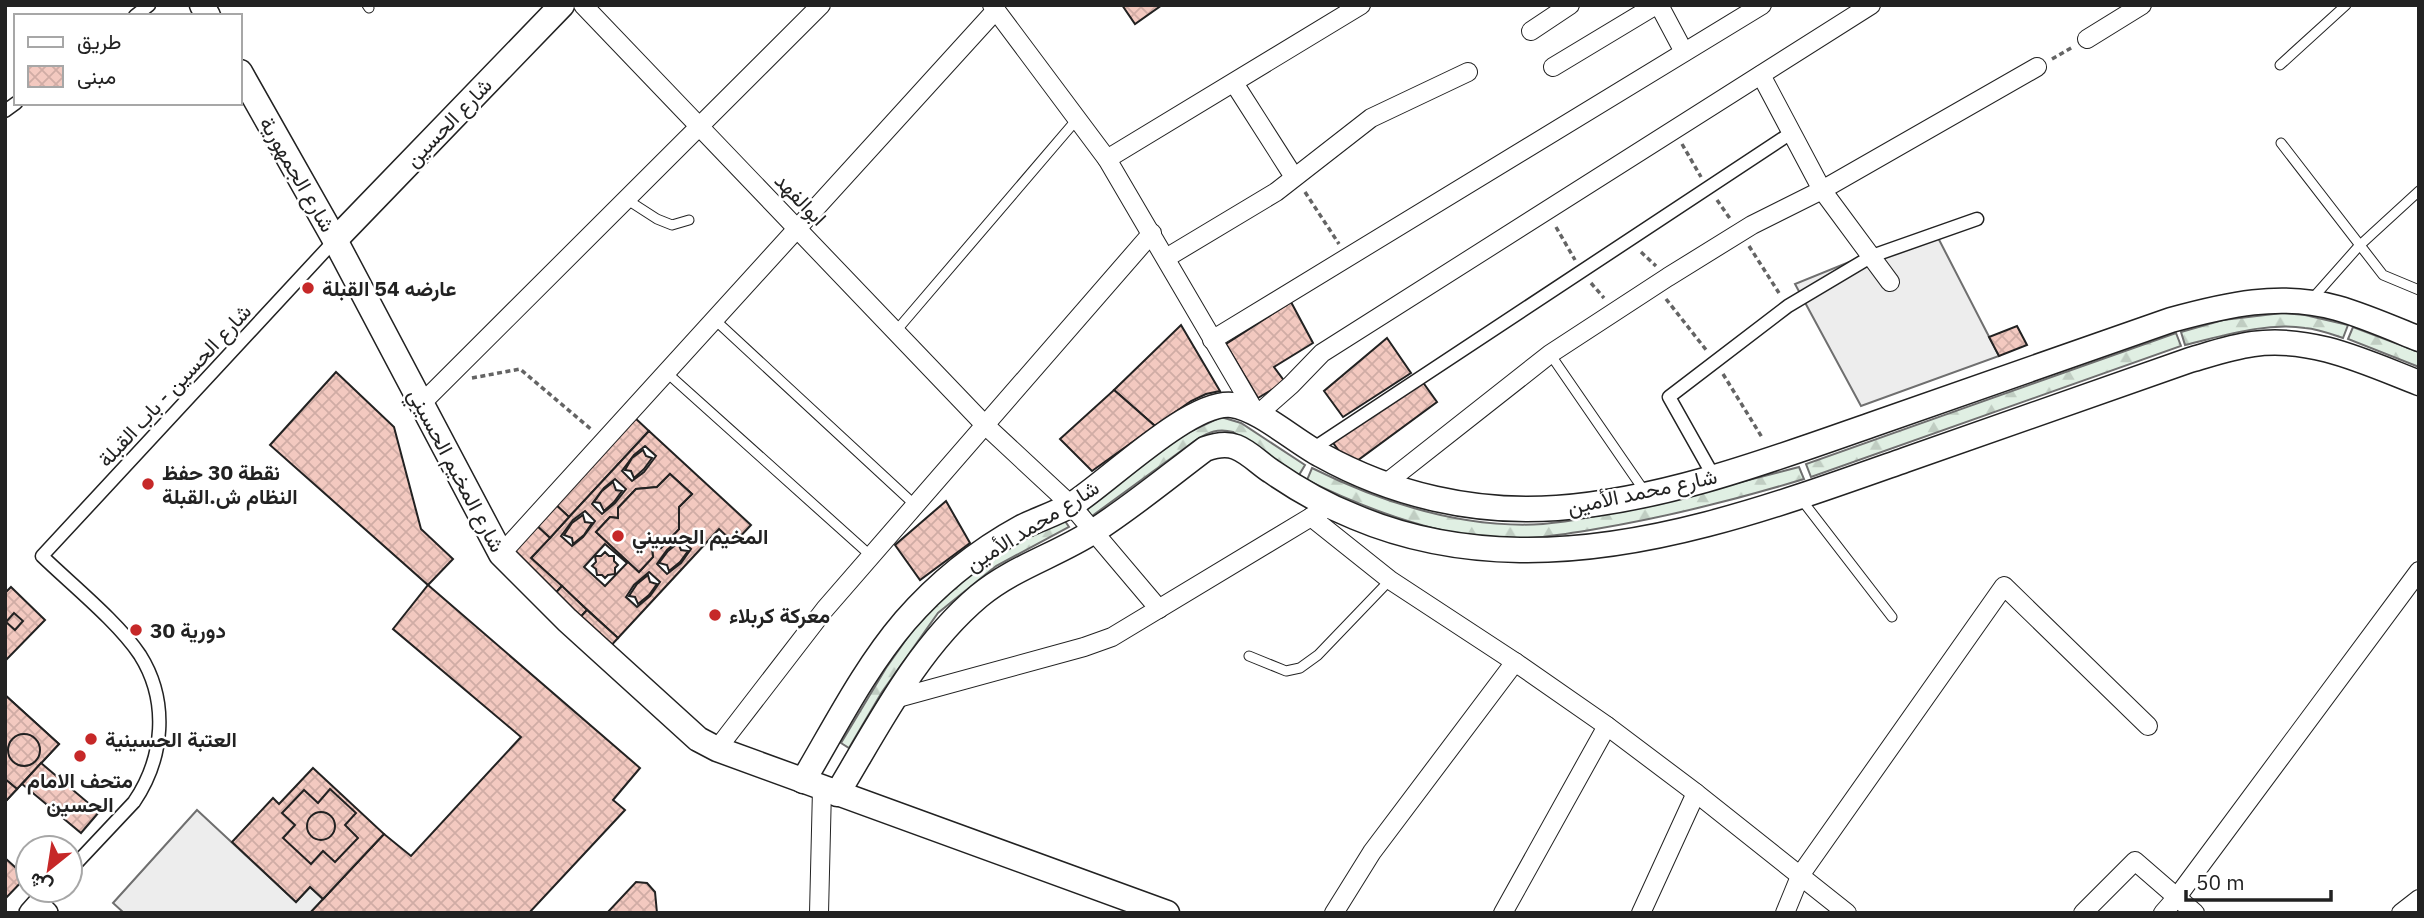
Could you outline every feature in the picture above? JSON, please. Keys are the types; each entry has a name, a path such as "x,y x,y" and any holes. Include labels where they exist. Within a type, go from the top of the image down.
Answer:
{"main road":[{"name":"شارع الحسين","path":"335,240 562,5"},
{"name":"شارع الجمهورية","path":"242,76 335,240"},
{"name":"شارع المخيم الحسيني","path":"335,240 501,554 567,620 688,731 717,749 1167,913"},
{"name":"شارع محمد الأمين","path":"821,788 875,662 897,631 923,602 986,550 1023,527 1071,505 1198,412 1212,406 1230,404 1249,410 1311,450 1385,484 1452,503 1524,509 1596,503 1714,477 1776,458 2171,320 2245,302 2310,302 2361,316 2419,339"},
{"name":"شارع محمد الأمين","path":"821,788 894,699 932,646 980,595 1023,566 1093,532 1205,449 1219,445 1240,449 1320,511 1356,518 1412,536 1482,548 1522,550 1587,546 1732,518 1800,498 2190,360 2254,344 2279,342 2319,347 2419,383"}],"street":[{"name":"ابوالفهد","path":"583,5 985,425 1071,505"},
{"path":"422,403 821,5"},
{"path":"1107,159 1361,5"},
{"path":"1531,31 1570,5"},
{"path":"1553,67 1657,5 1684,52"},
{"path":"1212,340 1762,5"},
{"path":"501,554 994,8 1107,159 1257,415 1322,353 1871,5"},
{"path":"2087,39 2142,5"},
{"path":"1385,484 1550,354 1668,276 1752,225 1822,190 2037,67"},
{"path":"1166,258 1276,191 1371,118 1468,72"},
{"path":"1761,75 1822,190 1891,282"},
{"path":"1234,83 1294,177"},
{"path":"1311,450 1791,133"},
{"path":"1714,477 1669,397 1788,306 1872,256 1977,219"},
{"path":"717,749 825,608 1152,233"},
{"name":"شارع الحسين - باب القبلة","path":"84,855 134,802 141,790 157,750 160,718 152,680 140,656 126,637 42,556 335,240"},
{"path":"1071,505 1159,609"},
{"path":"894,699 1084,647 1112,636 1320,511 1390,580 1607,726 1801,874 1847,913"},
{"path":"2164,913 2419,571"},
{"path":"1785,913 1801,874 2004,586 2148,726"},
{"path":"1334,913 1372,852 1515,662"},
{"path":"1503,913 1607,726"},
{"path":"819,913 821,788"},
{"path":"1641,913 1696,793"},
{"path":"2083,913 2135,861 2195,913"},
{"path":"2401,913 2419,899"}],"lane":[{"path":"2280,65 2346,5"},
{"path":"896,331 1078,118"},
{"path":"2281,143 2383,275 2419,290"},
{"path":"2310,302 2359,246 2419,191"},
{"path":"626,199 657,219 672,225 689,220"},
{"path":"714,319 915,505"},
{"path":"1550,354 1646,493"},
{"path":"666,372 871,556"},
{"path":"1800,498 1892,617"},
{"path":"1250,656 1286,671 1300,668 1318,655 1390,580"}],"path":[{"path":"2037,67 2087,39"},
{"path":"1294,177 1348,257"},
{"path":"1628,240 1668,276"},
{"path":"441,384 520,369 604,440"}],"green space":[{"path":"2282,313 2305,315 2348,325 2343,338 2310,329 2275,327 2185,345 2181,332 2223,320"},
{"path":"2353,327 2419,352 2419,367 2348,339"},
{"path":"2176,333 2181,346 1811,477 1806,464"},
{"path":"1221,417 1241,423 1305,465 1299,475 1233,432 1218,431 1196,440 1092,516 1085,507 1185,434"},
{"path":"1799,467 1804,479 1727,501 1622,524 1516,539 1467,535 1419,524 1349,499 1307,480 1312,468 1367,492 1424,511 1484,522 1543,524 1610,513"},
{"path":"1063,518 1069,527 996,566 938,613 882,692 849,748 841,743 886,668 929,607 991,558"}],"shaded area":[{"path":"1933,228 1999,356 1861,406 1795,284"},
{"path":"197,810 296,902 310,887 323,899 310,913 124,913 113,903"}],"building":[{"path":"1122,5 1162,5 1135,24"},
{"path":"1291,302 1313,343 1274,367 1285,382 1258,398 1226,344"},
{"path":"1181,325 1220,391 1191,401 1155,426 1114,390"},
{"path":"2017,326 2027,345 1999,356 1989,337"},
{"path":"1387,338 1411,373 1343,417 1324,391"},
{"path":"336,372 394,427 421,529 453,559 428,585 270,445"},
{"path":"1422,381 1437,402 1350,466 1331,440"},
{"path":"1114,390 1155,426 1092,471 1060,439"},
{"path":"634,417 649,431 569,517 554,503"},
{"path":"649,431 751,525 734,543 719,529 618,638 531,558","holes":["645,446 656,456 644,472 632,481 622,471","670,474 692,494 679,507 679,529 661,548 652,549 653,557 639,572 596,532 610,517 618,518 618,508 636,489 657,487","615,479 626,489 602,514 592,504","585,511 595,521 572,546 561,536 573,520","680,539 691,549 681,563 667,574 657,564 667,550","605,544 627,563 605,586 584,567","649,572 660,582 650,596 637,607 626,597 634,585"]},
{"path":"643,450 646,456 652,458 634,478 631,471 625,470 632,458"},
{"path":"670,474 692,494 679,507 679,529 661,548 652,549 653,557 639,572 596,532 610,517 618,518 618,508 636,489 657,487"},
{"path":"613,482 616,490 622,491 604,511 600,503 594,502"},
{"path":"946,501 970,543 920,580 895,545"},
{"path":"554,503 569,517 550,538 535,524"},
{"path":"583,515 585,522 592,523 584,535 573,544 572,538 564,535 572,523"},
{"path":"535,524 550,538 531,558 562,586 551,598 513,548"},
{"path":"678,543 681,550 688,551 669,571 667,565 659,563"},
{"path":"605,552 614,556 618,565 615,574 605,578 597,575 592,566 596,562 595,556 601,556"},
{"path":"648,575 650,582 657,584 638,604 635,597 629,596 637,584"},
{"path":"428,585 640,768 613,800 625,810 529,913 310,913 384,834 411,856 521,737 393,629"},
{"path":"562,586 587,610 576,622 551,598"},
{"path":"11,587 45,620 5,661 5,593"},
{"path":"587,610 618,638 609,648 576,622"},
{"path":"14,613 23,621 15,630 6,622"},
{"path":"5,695 59,744 5,802"},
{"path":"5,695 59,744 17,789 5,779"},
{"path":"24,734 35,739 40,750 35,761 24,766 13,761 8,750 13,739"},
{"path":"41,763 99,812 81,833 22,784"},
{"path":"313,768 384,834 323,899 310,887 296,902 232,842 273,798 279,804"},
{"path":"5,779 17,789 5,802"},
{"path":"330,789 356,813 345,825 358,838 335,862 323,851 311,864 283,838 295,825 282,813 304,790 318,803"},
{"path":"321,812 331,816 335,826 331,836 321,840 311,836 307,826 311,816"},
{"path":"5,858 14,866 14,890 5,899"},
{"path":"636,882 647,883 655,892 657,913 607,913"}],"place":[{"name":"عارضه 54 القبلة","path":"308,288"},
{"name":"نقطة 30 حفظ النظام ش.القبلة","path":"148,484"},
{"name":"المخيم الحسيني","path":"618,536"},
{"name":"معركة كربلاء","path":"715,615"},
{"name":"دورية 30","path":"136,630"},
{"name":"العتبة الحسينية","path":"91,739"},
{"name":"متحف الامام الحسين","path":"80,756"}]}
